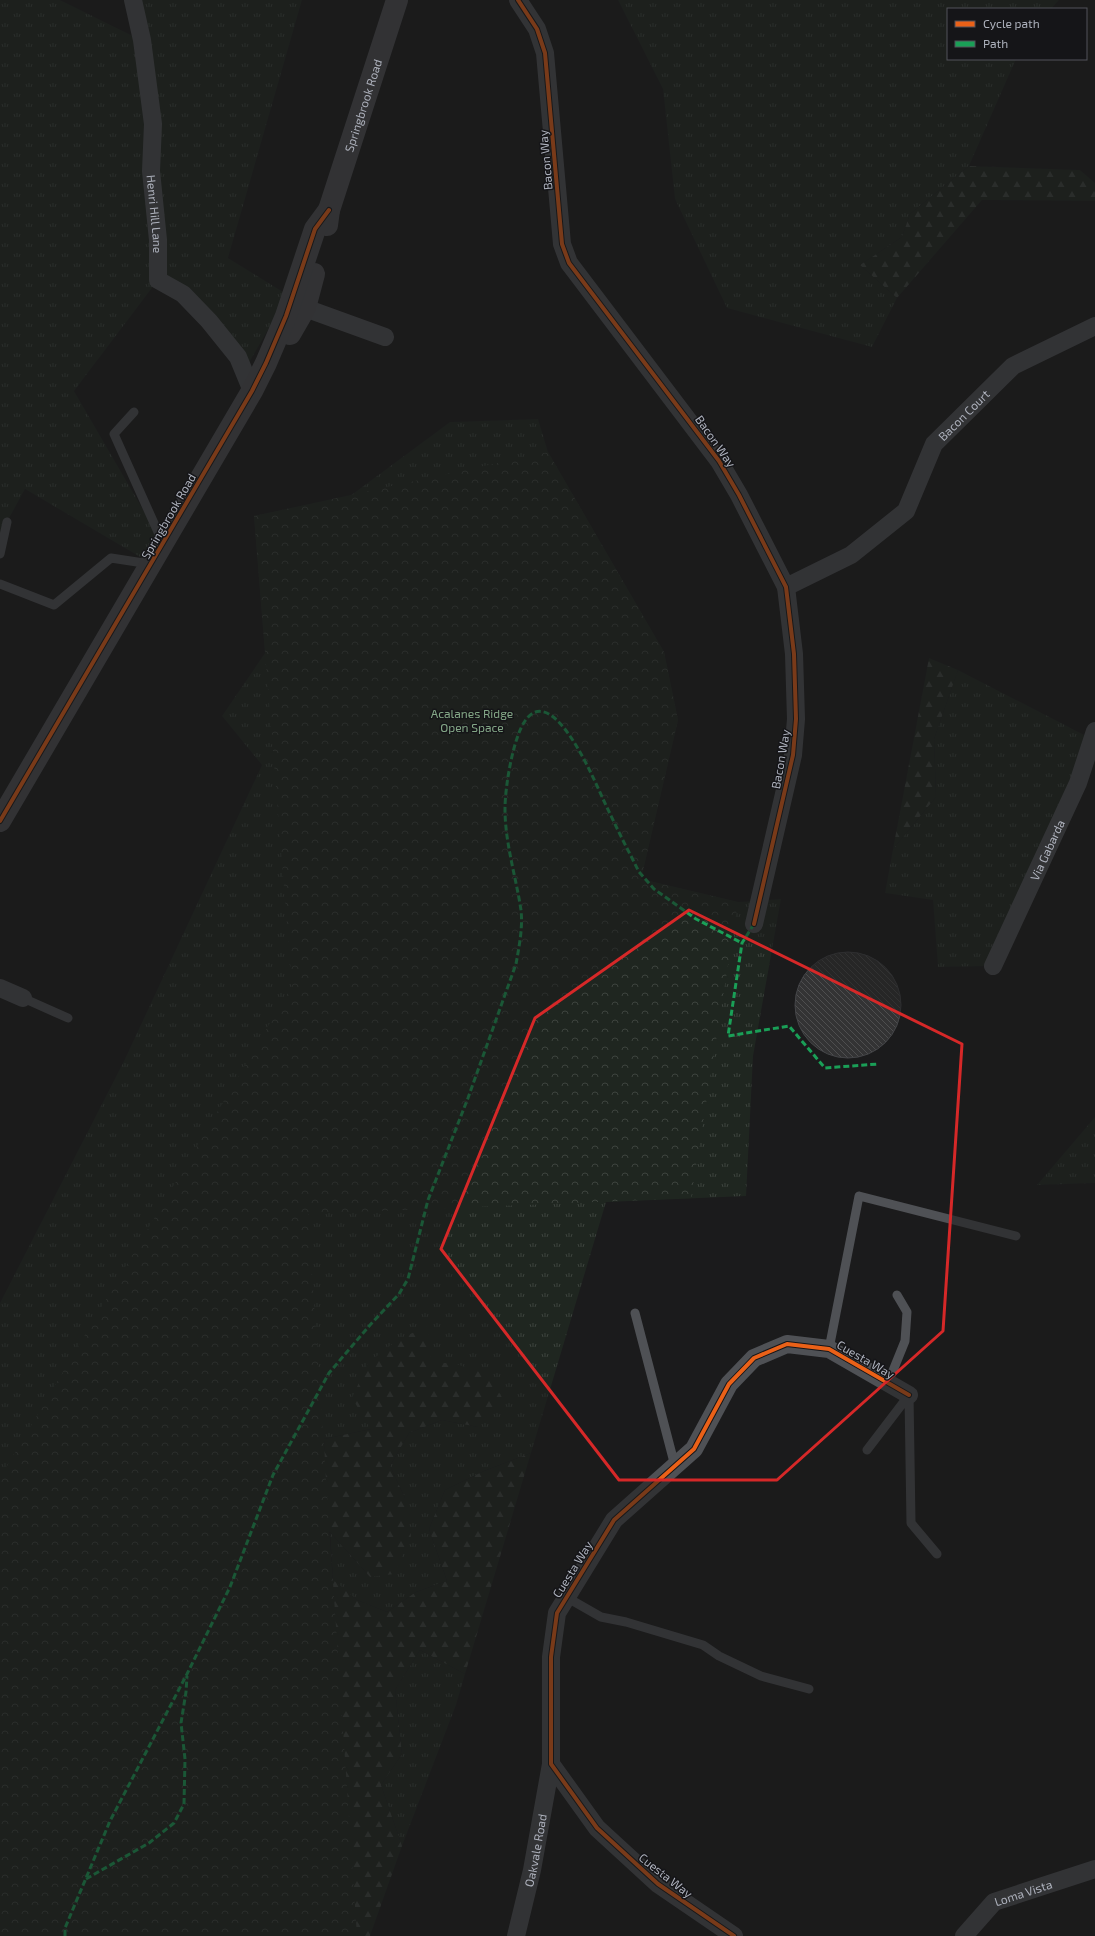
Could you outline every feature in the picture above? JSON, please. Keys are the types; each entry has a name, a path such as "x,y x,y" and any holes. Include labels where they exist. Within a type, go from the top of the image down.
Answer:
{"street":[{"name":"Henri Hill Lane","path":"133,0 142,40 153,124 151,171 158,240 158,280 183,294 209,321 238,357 252,391"},
{"name":"Springbrook Road","path":"266,363 287,339 305,308 327,226 329,210 397,0"},
{"name":"Bacon Way","path":"518,0 538,29 545,53 562,244 569,263 719,461 739,495 786,587 794,654 796,719 794,755 754,924"},
{"name":"Springbrook Road","path":"0,821 252,391 286,316 315,229 329,210"},
{"path":"305,308 385,337"},
{"name":"Bacon Court","path":"786,587 851,555 906,511 934,444 1014,366 1095,326"},
{"name":"Via Gabarda","path":"993,966 1078,783 1095,731"},
{"path":"0,988 23,998"},
{"name":"Cuesta Way","path":"734,1936 658,1884 597,1828 551,1764 551,1657 557,1613 614,1520 694,1449 729,1384 754,1358 787,1344 829,1349 909,1395"},
{"name":"Oakvale Road","path":"516,1936 532,1870 551,1764"},
{"name":"Loma Vista","path":"964,1936 994,1902 1095,1869"}],"lane":[{"path":"134,412 114,434 163,544"},
{"path":"0,554 7,522"},
{"path":"0,584 54,605 111,558 152,564"},
{"path":"23,998 68,1018"},
{"path":"829,1349 859,1196 1016,1236"},
{"path":"888,1383 905,1341 907,1312 897,1295"},
{"path":"635,1313 675,1466"},
{"path":"867,1450 909,1395"},
{"path":"909,1395 911,1523 937,1554"},
{"path":"566,1597 601,1617 626,1622 703,1645 719,1656 761,1676 809,1689"}],"highlighted area":[{"path":"689,910 962,1044 943,1331 777,1480 619,1480 441,1249 535,1018"}],"green space":[{"path":"0,0 60,0 141,40 133,0 302,0 228,258 288,295 246,368 158,280 74,391 163,544 152,564 25,489 7,522 0,554"},
{"path":"618,0 1059,0 1052,8 947,8 947,60 1016,60 969,166 910,214 902,237 860,265 897,298 872,347 727,308 675,199 663,89"},
{"path":"969,166 1080,170 1095,183 1095,201 982,200 897,298 860,265 902,237 910,214"},
{"name":"Acalanes Ridge Open Space","path":"538,419 548,452 664,652 678,720 641,879 738,902 781,899 753,1056 746,1196 606,1202 531,1453 484,1471 445,1490 429,1529 447,1581 416,1592 387,1612 357,1600 333,1581 330,1532 370,1577 405,1498 390,1466 409,1433 442,1420 478,1427 453,1363 431,1363 371,1429 324,1439 326,1472 0,1936 0,1303 124,1061 262,765 222,716 265,653 254,516 350,496 450,422"},
{"name":"Acalanes Ridge Open Space","path":"548,452 664,652 678,720 641,879 738,902 691,1198 308,1214 357,1936 0,1936 0,1478 292,986 254,516"},
{"path":"929,658 958,670 934,739 936,797 893,849"},
{"path":"958,670 1092,739 993,966 938,967 933,900 885,893 893,849 936,797 934,739"},
{"path":"1095,1117 1095,1183 1037,1185"},
{"path":"428,1326 431,1363 453,1363 489,1375 504,1401 478,1427 442,1420 409,1433 390,1466 405,1498 411,1536 394,1574 370,1577 330,1532 306,1521 295,1547 357,1600 387,1612 416,1592 447,1581 429,1529 445,1490 484,1471 531,1453 465,1674 420,1650 395,1690 402,1754 381,1785 402,1846 370,1936 216,1936 254,1914 236,1871 209,1843 215,1796 203,1731 205,1698 244,1691 224,1637 275,1603 272,1535 274,1486 325,1472 324,1439 371,1429 352,1398 368,1363 399,1339"},
{"path":"420,1650 465,1674 456,1705 402,1846 381,1785 402,1754 395,1690"}],"building":[{"path":"848,952 868,956 885,968 897,985 901,1005 897,1025 885,1042 868,1054 848,1058 828,1054 811,1042 799,1025 795,1005 799,985 811,968 828,956"}],"marked path":[{"path":"65,1936 65,1928 110,1821 187,1674 230,1587 273,1475 329,1373 399,1294 408,1279 428,1200 468,1098 516,964 520,937 521,910 511,860 505,822 505,809 506,788 510,763 517,739 525,721 536,712 548,714 560,723 572,738 639,872 654,889 696,919 742,943"},
{"path":"754,924 742,943 728,1036 789,1026 825,1068 878,1064"},
{"path":"86,1879 149,1843 174,1823 184,1804 185,1759 181,1723 187,1676"}],"cycle path":[{"path":"518,0 537,29 545,53 562,244 569,263 719,461 739,495 786,587 794,654 796,719 793,755 754,924"},
{"path":"0,821 252,391 286,316 315,229 329,210"},
{"path":"734,1936 658,1884 597,1828 551,1764 551,1657 557,1613 614,1520 694,1449 729,1384 754,1358 787,1344 829,1349 909,1395"}]}
